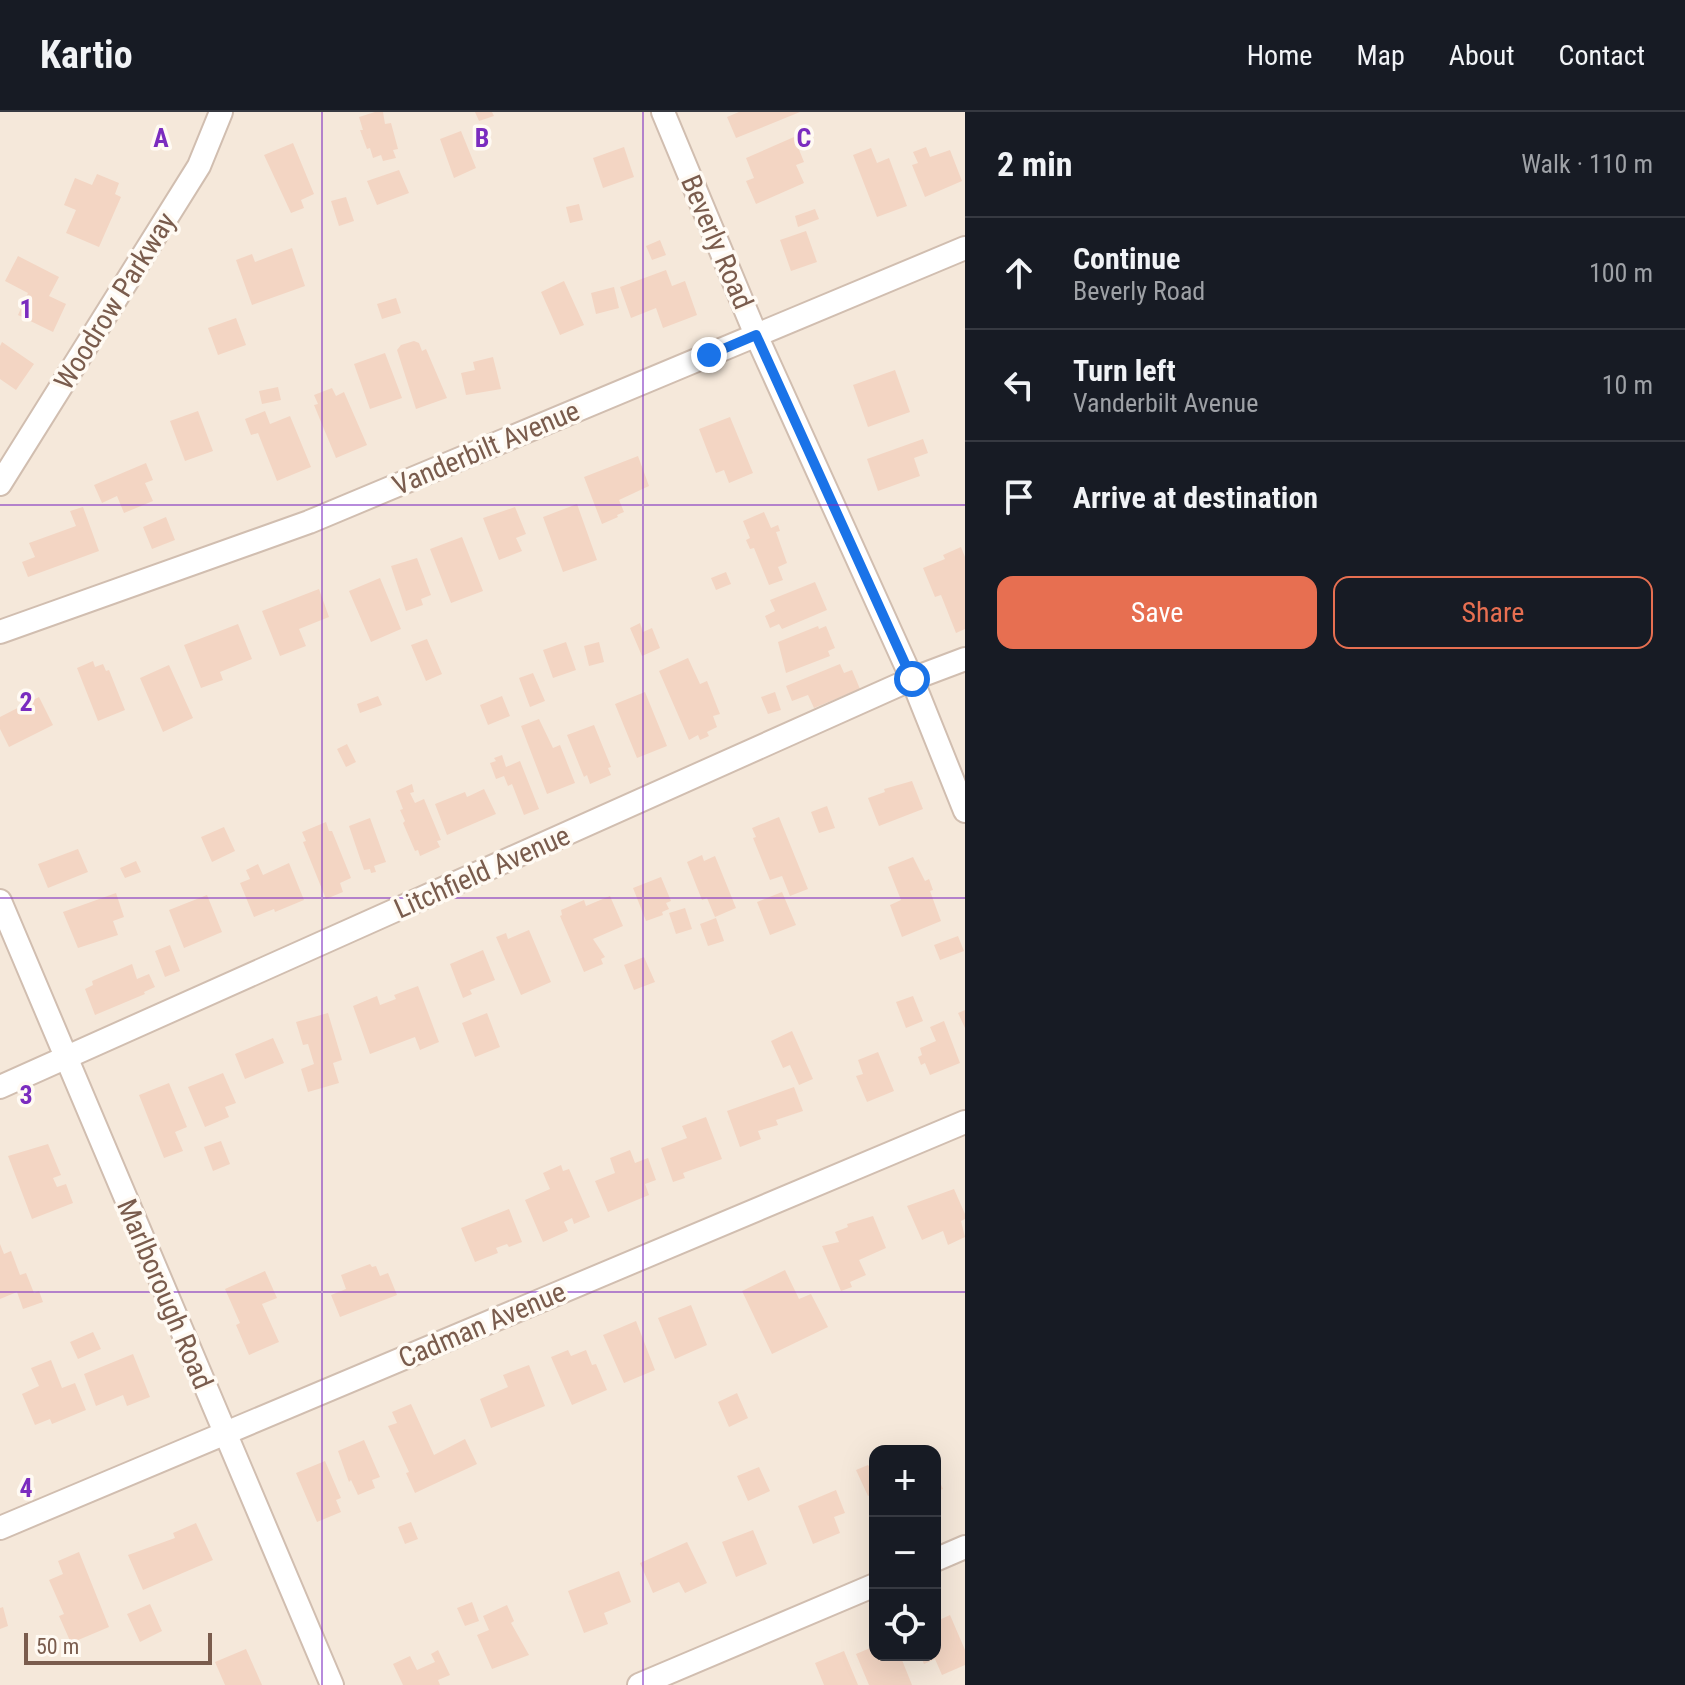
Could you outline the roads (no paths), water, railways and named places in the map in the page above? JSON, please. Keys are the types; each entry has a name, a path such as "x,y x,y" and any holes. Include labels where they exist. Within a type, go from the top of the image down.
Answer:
{"street":[{"path":"219,117 241,112"},
{"name":"Beverly Road","path":"663,112 756,335 912,679 965,811"},
{"name":"Woodrow Parkway","path":"0,484 199,166 219,117"},
{"name":"Vanderbilt Avenue","path":"0,632 309,522 965,248"},
{"name":"Litchfield Avenue","path":"0,1087 912,679 965,659"},
{"name":"Marlborough Road","path":"0,901 223,1434 332,1685"},
{"name":"Cadman Avenue","path":"0,1528 965,1122"},
{"path":"941,1557 965,1547"},
{"path":"639,1685 869,1588"}]}
